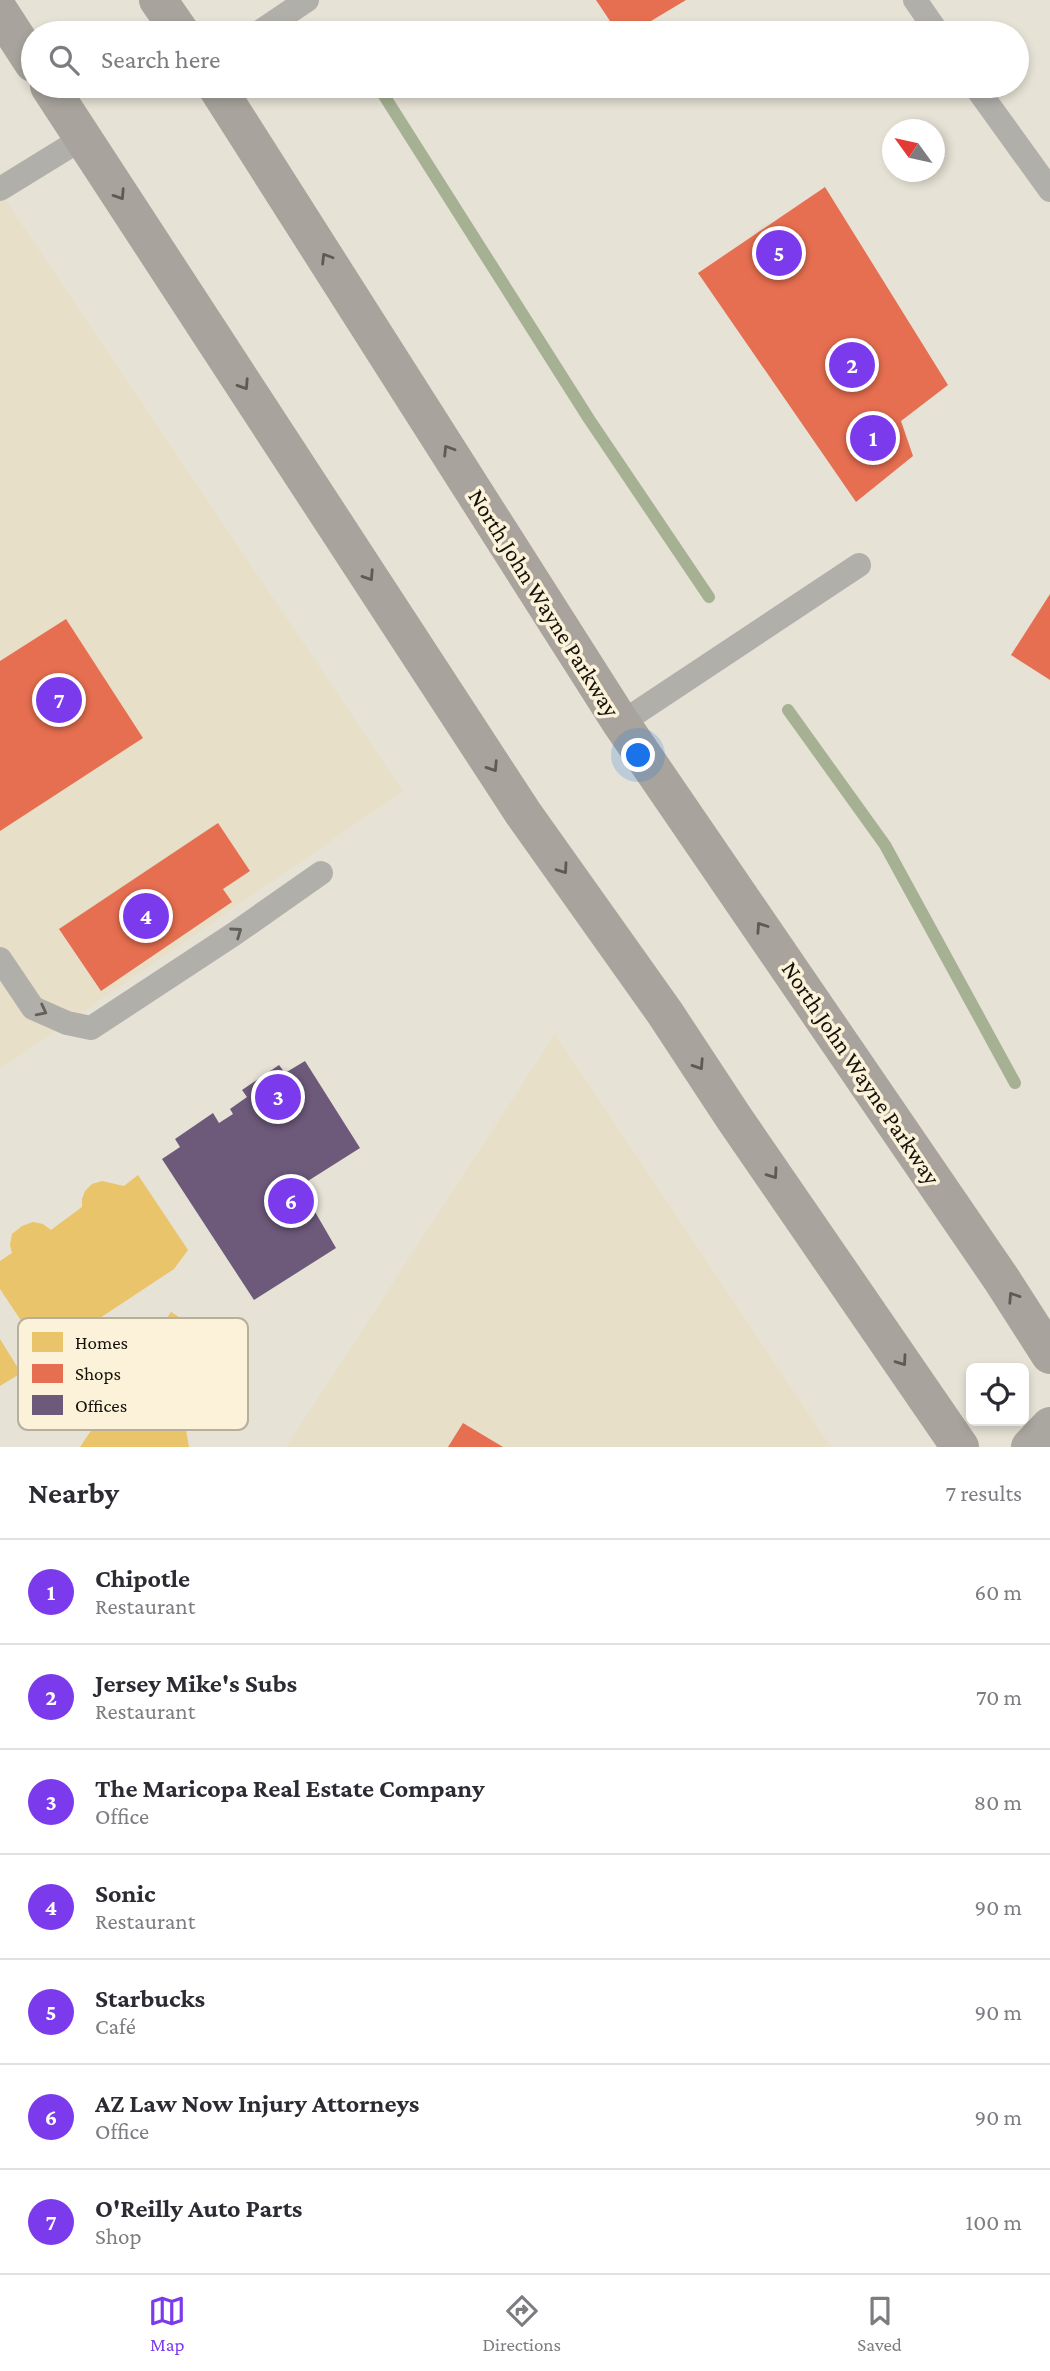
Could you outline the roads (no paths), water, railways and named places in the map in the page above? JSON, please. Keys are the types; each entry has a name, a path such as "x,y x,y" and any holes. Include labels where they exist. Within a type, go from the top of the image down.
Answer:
{"highway":[{"path":"158,0 173,21"},
{"path":"0,12 21,44"},
{"path":"56,98 523,813 665,1013 960,1447"},
{"name":"North John Wayne Parkway","path":"224,98 621,723 1002,1280 1050,1355"}],"main road":[{"path":"1030,1447 1050,1426"}],"lane":[{"path":"276,21 307,0"},
{"path":"915,0 930,21"},
{"path":"984,98 1050,190"},
{"path":"0,189 83,138"},
{"path":"621,723 859,565"},
{"path":"0,959 33,1007 67,1023 92,1028 321,873"}],"waterway":[{"path":"386,98 589,419 709,597"},
{"path":"788,710 885,845 1015,1083"}],"place":[{"name":"Starbucks","path":"779,253"},
{"name":"Jersey Mike's Subs","path":"852,365"},
{"name":"Chipotle","path":"873,438"},
{"name":"O'Reilly Auto Parts","path":"59,700"},
{"name":"Sonic","path":"146,916"},
{"name":"The Maricopa Real Estate Company","path":"278,1097"},
{"name":"AZ Law Now Injury Attorneys","path":"291,1201"}]}
